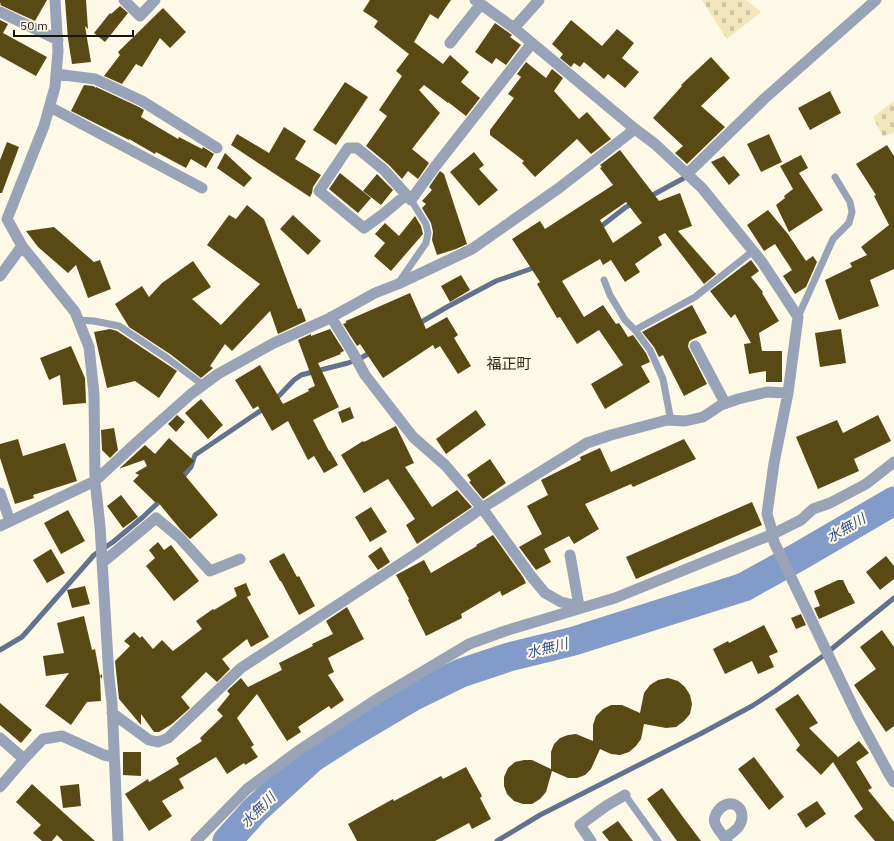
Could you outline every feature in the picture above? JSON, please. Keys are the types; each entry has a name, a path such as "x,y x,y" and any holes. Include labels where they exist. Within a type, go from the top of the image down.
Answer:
{"street":[{"path":"55,0 58,40 55,87 44,126 5,225 76,312 88,347 94,394 95,481 100,526 112,713 118,841"},
{"path":"124,0 140,16 155,0"},
{"path":"514,28 539,0"},
{"path":"687,174 764,98 876,0"},
{"path":"450,43 478,2 514,28 655,144 702,188 762,262 798,317 788,393 774,463 767,514 774,538 794,584 858,717 894,782"},
{"path":"0,12 58,40"},
{"path":"409,198 384,170 357,148 348,148 319,191 364,228 409,198 532,43"},
{"path":"56,74 95,79 142,101 217,148"},
{"path":"50,107 202,188"},
{"path":"0,493 5,524 95,481 191,394 218,374 274,343 331,317 375,293 398,284 472,249 559,188 635,128"},
{"path":"0,276 22,246"},
{"path":"331,317 354,353 359,366 365,375 413,437 445,465 482,508 545,593 561,602 581,607"},
{"path":"695,346 725,403"},
{"path":"112,713 149,740 158,742 168,738 241,668 420,551 482,508 587,443 667,420 685,421 703,417 725,403 738,399 767,392 788,393"},
{"path":"196,841 247,789 301,749 377,699 469,644 581,607 615,598 774,538 801,520 813,509 830,503 866,484 894,462"},
{"path":"102,563 156,518 178,537 210,571 240,559"},
{"path":"570,555 581,607"},
{"path":"0,787 43,740 62,736 104,755 114,756"},
{"path":"0,738 24,759"},
{"path":"591,841 580,825 606,806 625,795"}],"lane":[{"path":"798,317 833,239 849,223 852,212 850,202 835,177"},
{"path":"398,284 426,243 428,233 426,224 409,198"},
{"path":"635,330 695,298 753,251"},
{"path":"604,280 625,320 635,330 650,350 663,379 671,420"},
{"path":"79,320 94,321 119,326 167,358 203,385"},
{"path":"625,795 658,841"}],"green space":[{"path":"702,0 746,0 761,12 727,39"},
{"path":"894,101 894,132 883,137 873,117"}],"building":[{"path":"0,0 47,0 35,21 0,5"},
{"path":"65,0 86,0 88,29 85,26 91,62 72,64 68,39"},
{"path":"370,0 451,0 438,19 430,14 414,42 443,64 450,55 469,72 461,82 480,98 466,116 424,85 419,90 440,113 412,149 429,163 418,179 408,171 402,179 389,165 366,146 387,116 379,110 402,76 396,71 409,54 374,27 378,21 363,11"},
{"path":"120,6 128,13 105,42 94,33 110,13 111,14"},
{"path":"163,8 186,32 170,48 160,38 142,67 136,64 122,84 104,76 120,55 118,52"},
{"path":"0,20 8,24 3,33 47,57 36,76 0,56"},
{"path":"571,20 602,46 617,29 634,43 622,58 639,72 625,88 608,74 604,79 584,62 580,67 574,63 571,67 560,58 563,54 552,44"},
{"path":"495,23 512,35 510,37 521,45 506,65 496,58 492,64 475,52"},
{"path":"711,57 730,78 701,106 725,127 687,164 675,153 683,146 653,118 682,86 681,85"},
{"path":"526,62 546,78 552,69 563,78 554,91 579,119 587,112 611,139 591,154 577,139 535,177 522,163 524,161 490,135 490,130 514,98 508,94 521,77 517,74"},
{"path":"345,82 368,97 336,145 313,130"},
{"path":"84,85 96,87 139,107 144,110 141,117 178,139 179,137 202,149 203,147 214,154 206,168 191,159 186,168 156,152 155,154 129,139 71,111"},
{"path":"830,91 841,113 810,130 798,108"},
{"path":"284,127 306,141 295,159 321,175 313,187 310,197 231,145 237,134 269,153"},
{"path":"769,134 782,162 761,172 747,144"},
{"path":"7,142 19,147 2,193 0,193 0,160"},
{"path":"887,145 894,156 894,269 870,280 879,306 839,320 825,280 852,267 850,263 867,255 861,247 889,225 874,196 876,195 856,164"},
{"path":"620,150 659,201 680,193 692,226 678,231 716,274 704,284 665,233 658,237 662,245 635,264 640,272 625,282 611,260 603,265 600,259 562,281 584,317 603,305 616,324 619,323 628,337 633,335 646,353 650,362 641,366 650,382 605,409 591,384 623,365 599,330 577,344 560,317 557,318 537,284 540,282 512,239 540,221 545,229 613,185 600,168 602,167 600,165","holes":["626,202 642,223 613,243 600,220"]},
{"path":"474,152 484,165 479,169 498,190 479,206 450,172"},
{"path":"225,153 252,178 244,187 217,168"},
{"path":"801,155 808,168 799,173 823,210 789,232 776,205 793,189 780,166"},
{"path":"724,156 740,175 729,185 711,162"},
{"path":"440,171 444,174 467,244 437,255 432,240 433,232 431,223 422,208 426,204 422,201 432,190 429,187"},
{"path":"340,173 371,198 358,213 329,189"},
{"path":"377,174 393,190 381,205 363,191"},
{"path":"247,205 264,219 298,309 301,308 306,321 278,334 270,311 232,351 225,344 210,366 213,368 201,378 170,354 129,327 115,304 142,286 149,297 162,283 193,261 211,287 192,299 221,325 260,284 207,245 229,215 236,219"},
{"path":"768,210 788,234 806,261 813,256 817,262 806,287 795,294 783,276 792,270 775,244 764,251 747,225"},
{"path":"293,215 321,241 308,255 280,229"},
{"path":"415,216 421,226 423,234 391,271 374,256 385,243 375,234 385,223 399,236"},
{"path":"54,227 94,262 100,260 111,289 88,298 76,265 68,273 38,247 26,231"},
{"path":"751,260 759,271 751,277 763,292 762,293 779,321 759,333 762,351 782,351 782,382 766,382 766,371 749,374 744,344 751,343 735,314 731,318 710,291"},
{"path":"461,275 470,290 450,302 441,286"},
{"path":"410,293 426,329 447,317 458,335 454,338 471,366 458,374 440,346 435,349 433,345 383,378 360,344 357,346 343,324 346,323 346,321"},
{"path":"692,305 707,333 691,340 688,346 707,384 684,396 663,355 659,357 654,347 642,332"},
{"path":"110,329 117,331 177,371 159,398 135,381 107,388 94,332"},
{"path":"330,329 344,351 340,353 341,354 318,363 339,407 313,420 338,465 324,473 314,456 308,460 288,421 272,431 258,406 253,409 235,380 260,365 283,404 309,391 308,389 315,386 298,340 311,334 311,336"},
{"path":"841,329 846,363 820,367 815,333"},
{"path":"71,346 85,378 86,403 63,405 60,375 49,380 40,358"},
{"path":"201,399 223,425 208,439 185,413"},
{"path":"350,407 354,418 342,423 338,412"},
{"path":"476,410 486,425 446,454 436,439"},
{"path":"177,415 185,422 176,432 168,424"},
{"path":"878,415 891,441 854,459 859,471 818,489 796,437 837,420 843,433"},
{"path":"396,426 414,463 405,467 432,507 457,490 472,507 417,544 406,525 415,519 388,479 364,493 341,455 363,441 364,442"},
{"path":"114,428 118,450 110,458 102,450 101,430"},
{"path":"169,438 194,461 183,473 218,515 190,539 157,501 156,503 133,481 139,475 135,473 147,466 144,460 121,469 120,468 145,445 155,454"},
{"path":"18,439 23,456 65,443 77,481 33,495 34,498 15,504 0,458 0,444"},
{"path":"684,439 696,459 633,487 631,484 585,504 599,529 574,544 569,536 544,549 551,562 536,570 519,547 542,534 527,506 548,495 541,480 581,460 580,457 600,448 611,472"},
{"path":"490,459 506,483 483,499 469,482 471,481 467,475"},
{"path":"121,495 138,517 123,528 107,506"},
{"path":"752,502 762,525 636,579 626,557"},
{"path":"371,507 387,532 370,542 355,517"},
{"path":"68,510 85,541 61,554 44,523"},
{"path":"493,535 526,583 502,596 500,591 461,614 462,618 426,636 396,575 424,560 431,573"},
{"path":"158,542 164,550 171,545 199,581 174,601 146,566 155,558 149,550"},
{"path":"381,547 390,562 378,570 368,556"},
{"path":"51,549 65,573 47,583 33,560"},
{"path":"284,553 297,577 299,576 315,606 299,615 269,561"},
{"path":"886,556 894,566 894,579 880,590 866,572"},
{"path":"838,580 843,580 855,603 819,619 814,608 820,606 814,591"},
{"path":"246,583 251,595 247,597 269,637 251,647 247,639 222,659 230,669 217,682 206,672 181,697 190,708 172,724 159,732 154,732 141,714 141,725 119,699 115,661 130,646 124,641 134,632 140,638 142,636 153,649 162,640 173,651 202,629 196,621 213,609 214,610 237,596 234,588"},
{"path":"85,586 90,604 72,608 67,590"},
{"path":"347,607 364,639 328,658 334,672 328,675 344,700 331,709 329,706 298,727 301,732 287,741 257,694 237,718 254,745 251,747 258,757 245,765 244,763 227,774 216,757 179,779 184,788 162,801 172,816 149,831 125,794 148,779 149,782 179,764 176,758 202,741 200,738 223,716 217,710 230,694 227,691 241,678 248,687 282,670 279,663 333,634 326,621"},
{"path":"801,614 806,625 796,629 791,618"},
{"path":"84,616 92,650 95,649 100,676 101,701 87,702 71,725 45,706 69,673 46,676 43,656 64,653 57,623"},
{"path":"764,625 778,652 769,656 774,667 758,674 752,661 725,674 713,649 728,641 729,643"},
{"path":"882,630 894,647 894,726 886,732 854,685 876,669 860,647"},
{"path":"668,678 678,681 685,687 690,695 692,704 690,714 676,727 666,728 644,724 641,739 629,752 620,755 611,754 600,749 591,769 585,775 577,778 568,778 552,771 546,792 540,799 532,804 523,804 514,801 507,794 504,786 504,777 508,768 515,762 532,760 551,769 551,752 554,744 560,738 576,734 593,741 593,725 596,716 603,709 611,705 622,705 640,713 644,693 650,685 658,680"},
{"path":"798,694 818,723 809,728 838,757 837,758 859,741 869,753 856,762 872,788 868,790 894,822 894,841 875,841 854,816 863,809 833,762 821,775 796,750 800,745 775,709"},
{"path":"0,703 32,730 21,743 0,725"},
{"path":"123,752 141,752 141,776 123,775"},
{"path":"754,757 784,797 769,810 738,769"},
{"path":"466,767 482,796 480,798 491,819 472,829 469,823 435,841 357,841 348,824 393,799 394,801 441,776 443,779"},
{"path":"32,784 95,841 63,841 57,835 52,841 42,841 33,833 41,825 16,802"},
{"path":"79,784 81,806 63,808 60,786"},
{"path":"662,788 701,841 677,841 647,799"},
{"path":"817,801 826,814 806,828 797,814"},
{"path":"618,821 633,841 609,841 602,832"}],"waterway":[{"path":"649,197 684,178"},
{"path":"599,228 626,207 635,203"},
{"path":"418,324 496,281 536,267"},
{"path":"274,401 294,380 301,375 348,363 373,351"},
{"path":"181,479 191,467 195,455 266,407"},
{"path":"0,650 22,637 94,555 113,542 163,498"},
{"name":"水無川","path":"227,841 254,811 312,758 412,697 461,673 509,657 574,641 744,587 894,501"},
{"path":"497,841 540,815 752,706 823,656 894,598"}],"district":[{"name":"福正町","path":"509,363"}]}
